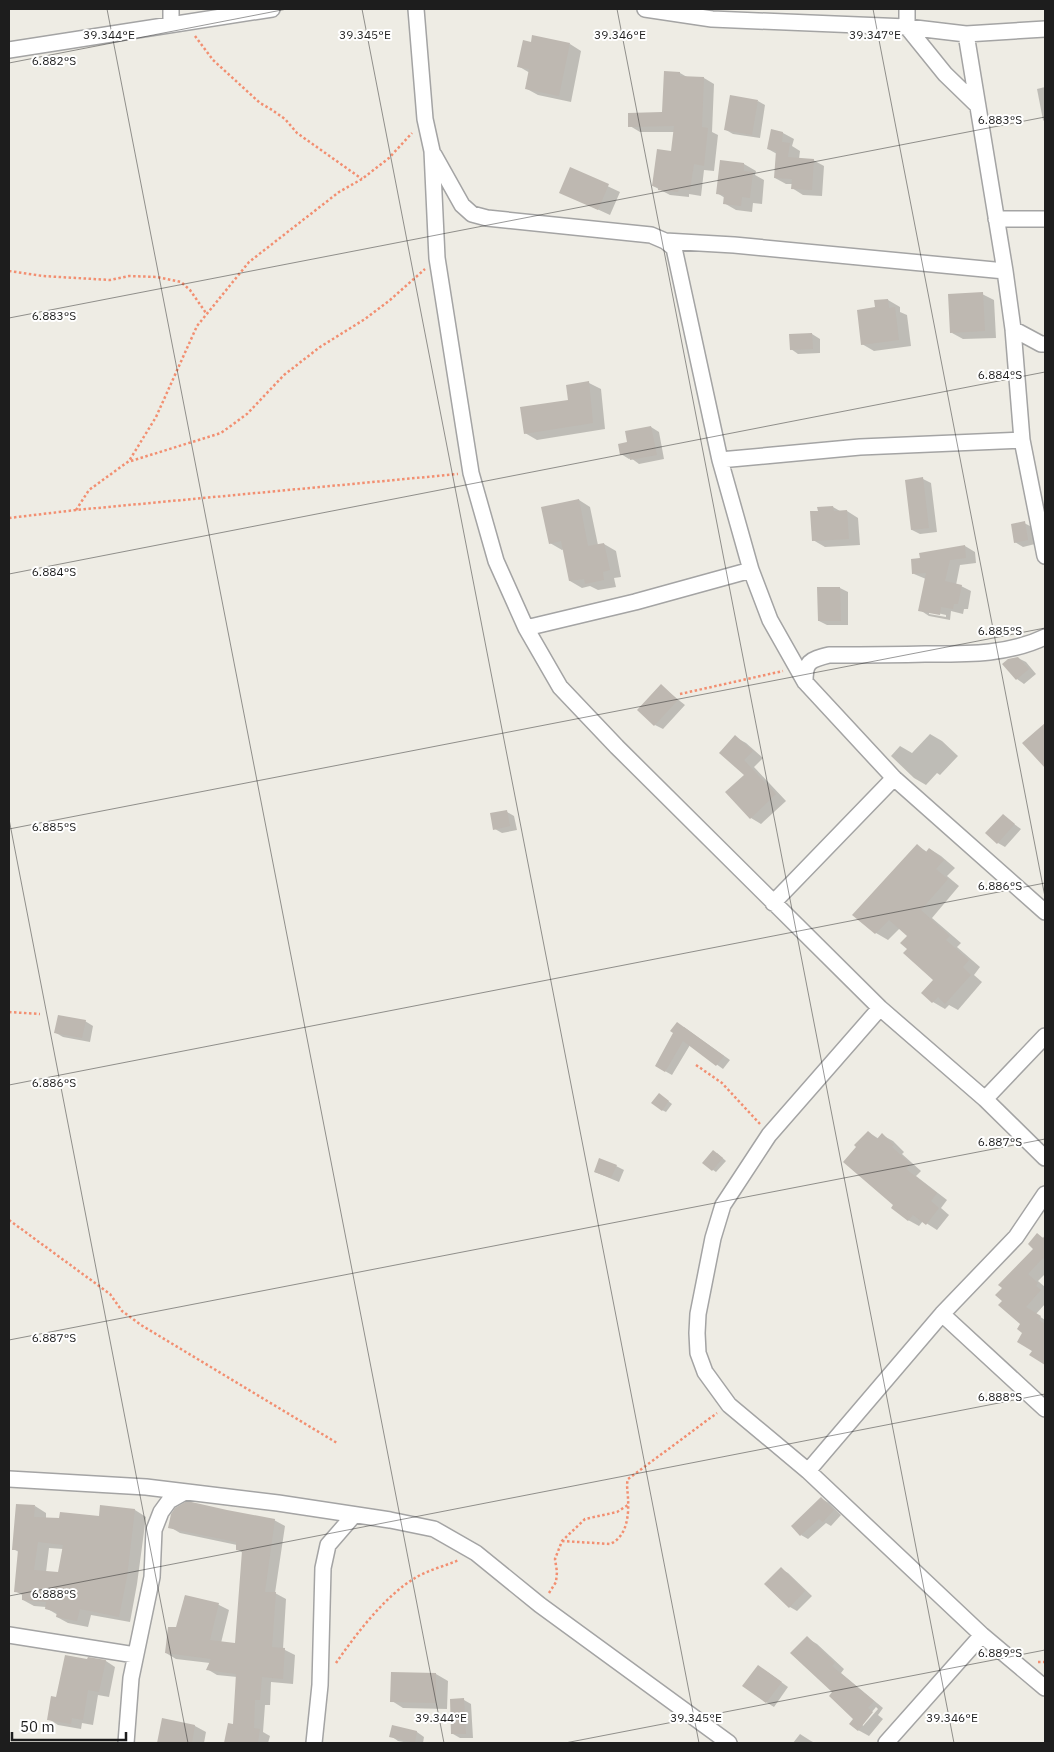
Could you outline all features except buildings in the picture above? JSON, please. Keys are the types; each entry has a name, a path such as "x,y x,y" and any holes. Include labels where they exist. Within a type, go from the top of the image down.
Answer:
{"street":[{"path":"171,9 171,24"},
{"path":"9,50 272,9"},
{"path":"416,9 425,119 432,151 437,258 471,473 496,561 526,628 560,686 617,747 880,1008 985,1099 1045,1158"},
{"path":"645,9 907,27 966,34 1045,29"},
{"path":"907,9 907,27 944,74 978,106"},
{"path":"966,34 1013,328 1022,440 1043,531 1045,556"},
{"path":"432,151 462,205 472,214 487,218 651,235 665,240 1005,271"},
{"path":"996,219 1045,219"},
{"path":"665,240 674,248 720,460 751,570 770,620 796,668 805,682 894,778 1045,912"},
{"path":"1013,328 1041,344 1045,344"},
{"path":"720,460 860,447 1022,440"},
{"path":"526,628 635,602 751,570"},
{"path":"805,682 805,669 809,662 828,655 970,654 1024,646 1045,637"},
{"path":"773,903 894,778"},
{"path":"880,1008 769,1135 724,1205 713,1238 698,1314 698,1352 705,1372 729,1405 808,1471 982,1635 1045,1688"},
{"path":"985,1099 1045,1036"},
{"path":"808,1471 942,1314 1016,1237 1045,1194"},
{"path":"942,1314 1045,1409"},
{"path":"9,1479 146,1487 354,1514 434,1529 476,1553 540,1605 727,1742"},
{"path":"126,1743 131,1678 152,1577 154,1530 161,1512 169,1501 186,1492"},
{"path":"314,1743 320,1685 323,1568 328,1545 354,1514"},
{"path":"9,1635 135,1655"},
{"path":"886,1743 982,1635"}],"path":[{"path":"186,22 204,49 227,74 260,103 285,119 298,133 362,179"},
{"path":"129,462 156,417 197,326 249,262 339,192 362,179 388,158 425,119"},
{"path":"76,510 90,490 129,462 221,433 247,414 284,375 320,346 364,319 390,300 437,258"},
{"path":"9,271 43,276 110,280 129,276 157,277 181,282 190,290 206,313"},
{"path":"9,518 471,473"},
{"path":"680,694 796,668"},
{"path":"9,1012 40,1014"},
{"path":"696,1065 722,1083 769,1135"},
{"path":"9,1220 110,1294 122,1311 141,1325 337,1443"},
{"path":"562,1541 610,1544 615,1542 623,1533 627,1522 627,1483 630,1477 729,1405"},
{"path":"540,1605 556,1582 555,1560 562,1541 585,1519 617,1512 628,1505"},
{"path":"320,1685 374,1614 395,1594 416,1578 476,1553"}]}
